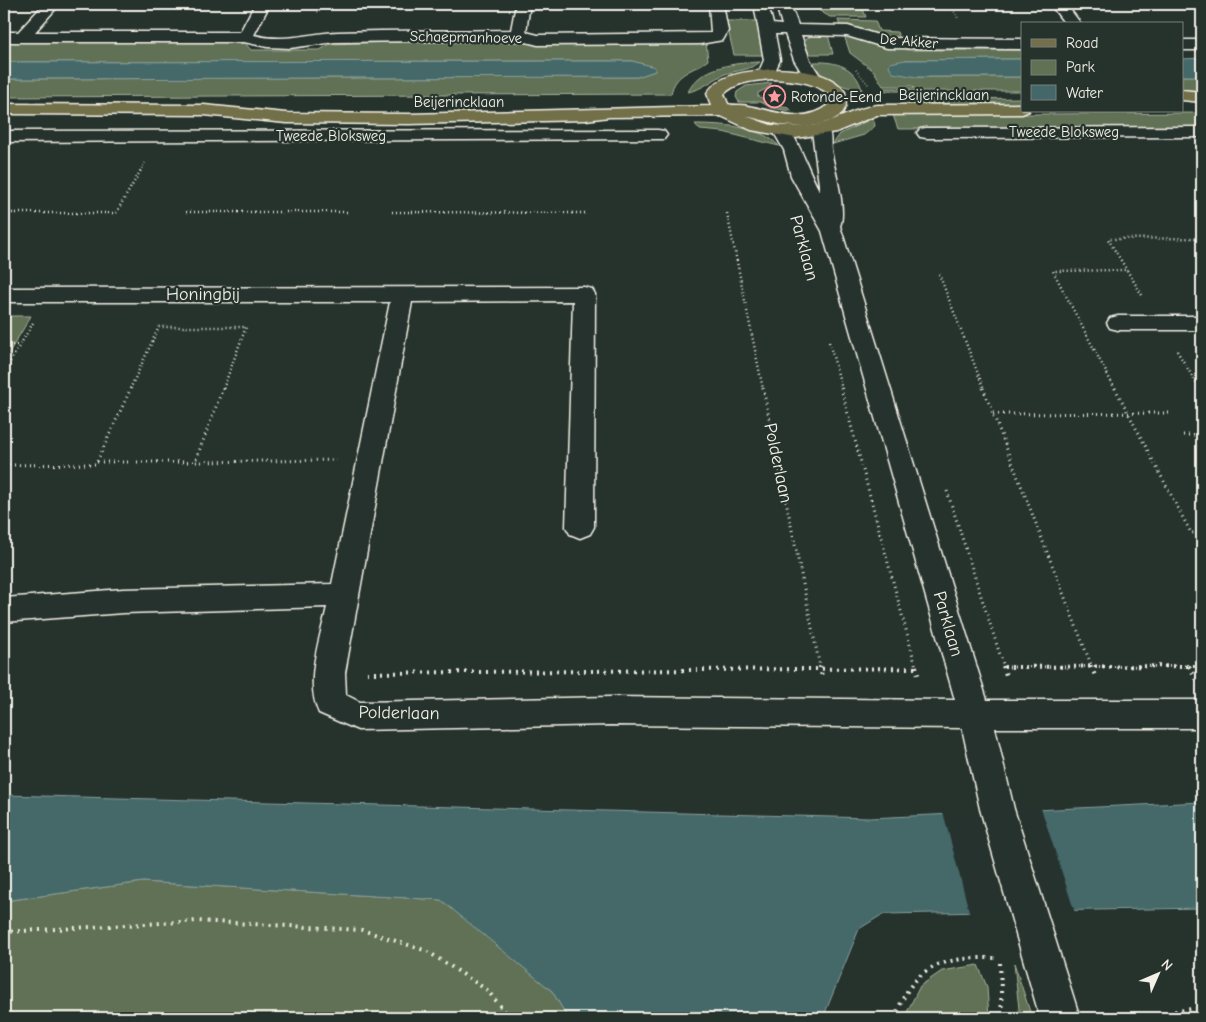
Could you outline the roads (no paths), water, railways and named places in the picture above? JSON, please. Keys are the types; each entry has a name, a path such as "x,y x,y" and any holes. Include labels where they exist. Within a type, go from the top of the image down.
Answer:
{"main road":[{"path":"766,74 790,74 814,80 826,85 835,92 838,100 837,107 820,124 782,131 733,116 718,103 716,95 720,87 732,80 766,74"},
{"name":"Beijerincklaan","path":"835,92 859,94 1021,94"},
{"name":"Beijerincklaan","path":"4,109 204,110 295,103 585,102 716,95"},
{"path":"1184,95 1202,97"},
{"path":"1184,109 1202,109"},
{"name":"Beijerincklaan","path":"204,110 295,118 409,119 586,115 607,119 733,116"},
{"name":"Beijerincklaan","path":"820,124 838,126 858,114 877,110 1021,110"},
{"path":"733,116 748,111 782,120 820,124"}],"street":[{"path":"22,37 52,4"},
{"path":"245,37 262,4"},
{"path":"518,35 523,4"},
{"name":"Schaepmanhoeve","path":"4,37 245,37 260,43 313,43 335,36 518,35 538,40 700,39 717,37 720,31 716,4"},
{"path":"761,4 772,60 766,74"},
{"path":"783,4 802,60 814,80"},
{"path":"1058,4 1072,22"},
{"name":"De Akker","path":"767,29 848,31 887,43 1021,44"},
{"path":"1184,45 1202,45"},
{"name":"Parklaan","path":"820,124 822,150 829,176 832,231"},
{"name":"Parklaan","path":"782,131 793,150 801,176 832,231 974,714 997,809 1036,944 1060,1018"},
{"name":"Tweede Bloksweg","path":"926,132 1202,132"},
{"name":"Tweede Bloksweg","path":"4,137 658,135"},
{"name":"Honingbij","path":"4,295 584,294 580,526"},
{"path":"4,610 123,602 344,595 402,295"},
{"path":"1118,323 1202,323"},
{"name":"Polderlaan","path":"344,595 329,673 330,704 358,716 610,711 1202,714"}],"water":[{"path":"1202,58 1202,76 1184,76 1184,59"},
{"path":"1021,59 1021,77 917,77 893,73 889,66 890,63 905,60"},
{"path":"632,61 655,67 655,71 637,77 4,79 4,62"},
{"path":"4,795 870,818 1202,802 1202,908 883,914 859,929 823,1018 568,1018 552,991 441,900 143,882 4,901"}],"place":[{"name":"Rotonde-Eend","path":"775,97"}]}
